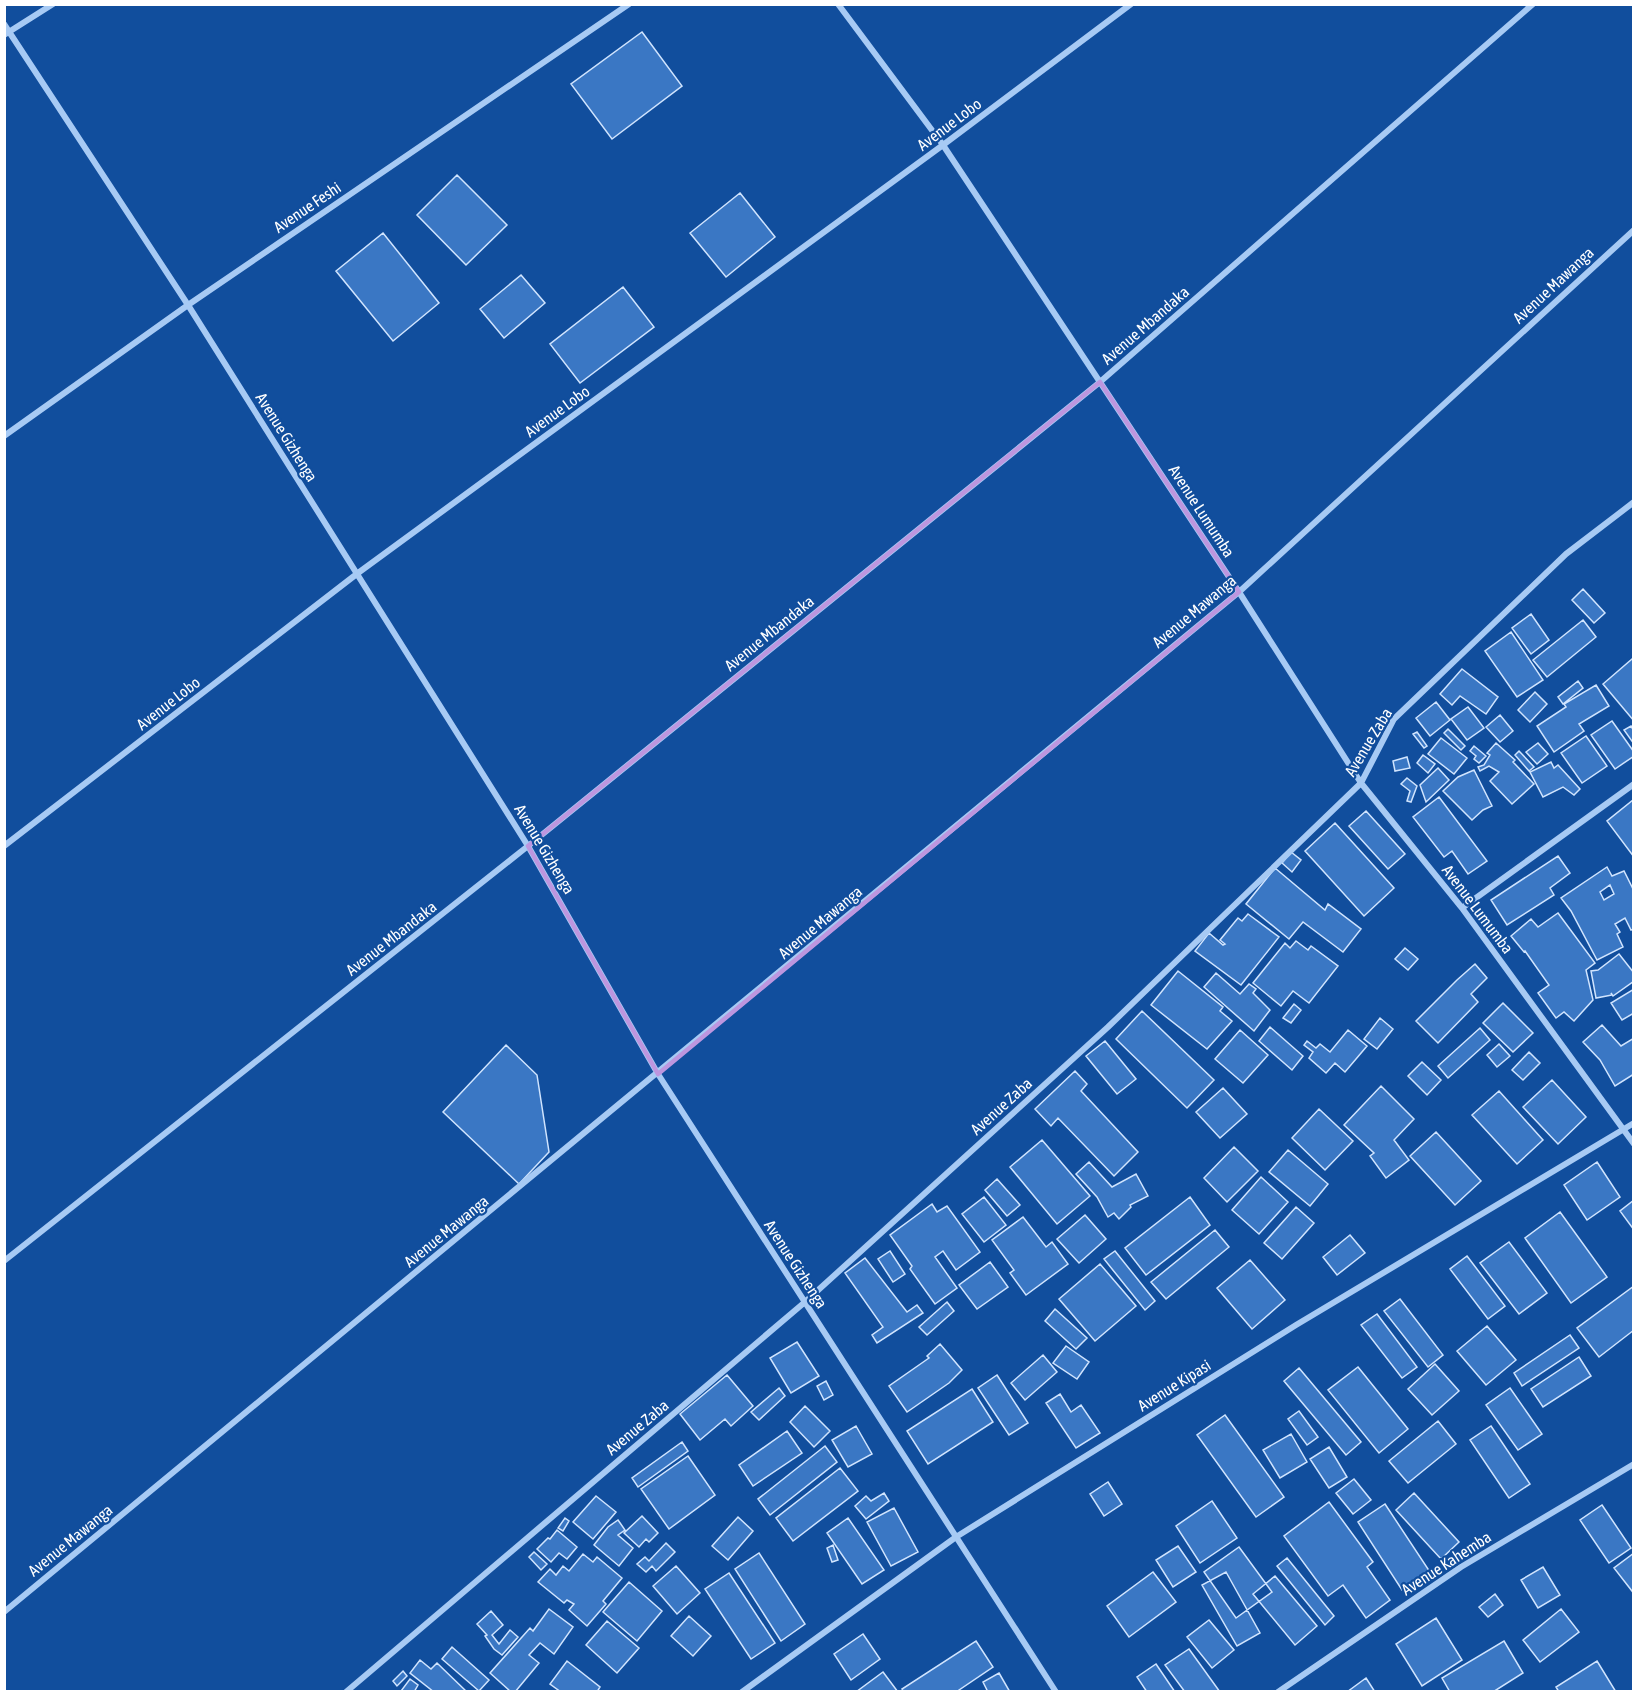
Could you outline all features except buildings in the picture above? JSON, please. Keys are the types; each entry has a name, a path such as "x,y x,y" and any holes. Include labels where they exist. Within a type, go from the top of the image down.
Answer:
{"street":[{"path":"7,33 53,4"},
{"name":"Avenue Feshi","path":"4,436 188,305 629,4"},
{"name":"Avenue Lumumba","path":"838,4 943,145 1239,592 1361,783 1462,908 1634,1144"},
{"name":"Avenue Lobo","path":"4,846 358,573 943,145 1131,4"},
{"name":"Avenue Mbandaka","path":"4,1261 528,846 1100,382 1533,4"},
{"name":"Avenue Gizhenga","path":"4,24 7,33 188,305 358,573 528,846 658,1074 1056,1692"},
{"name":"Avenue Mawanga","path":"4,1612 1239,592 1634,230"},
{"name":"Avenue Zaba","path":"346,1692 805,1302 1108,1027 1361,783 1394,719 1566,554 1634,502"},
{"path":"1462,908 1634,783"},
{"name":"Avenue Kipasi","path":"742,1692 956,1537 1296,1325 1634,1123"},
{"name":"Avenue Kahemba","path":"1278,1692 1461,1566 1634,1464"}],"highlighted area":[{"path":"1100,382 1239,592 658,1074 528,846"}]}
